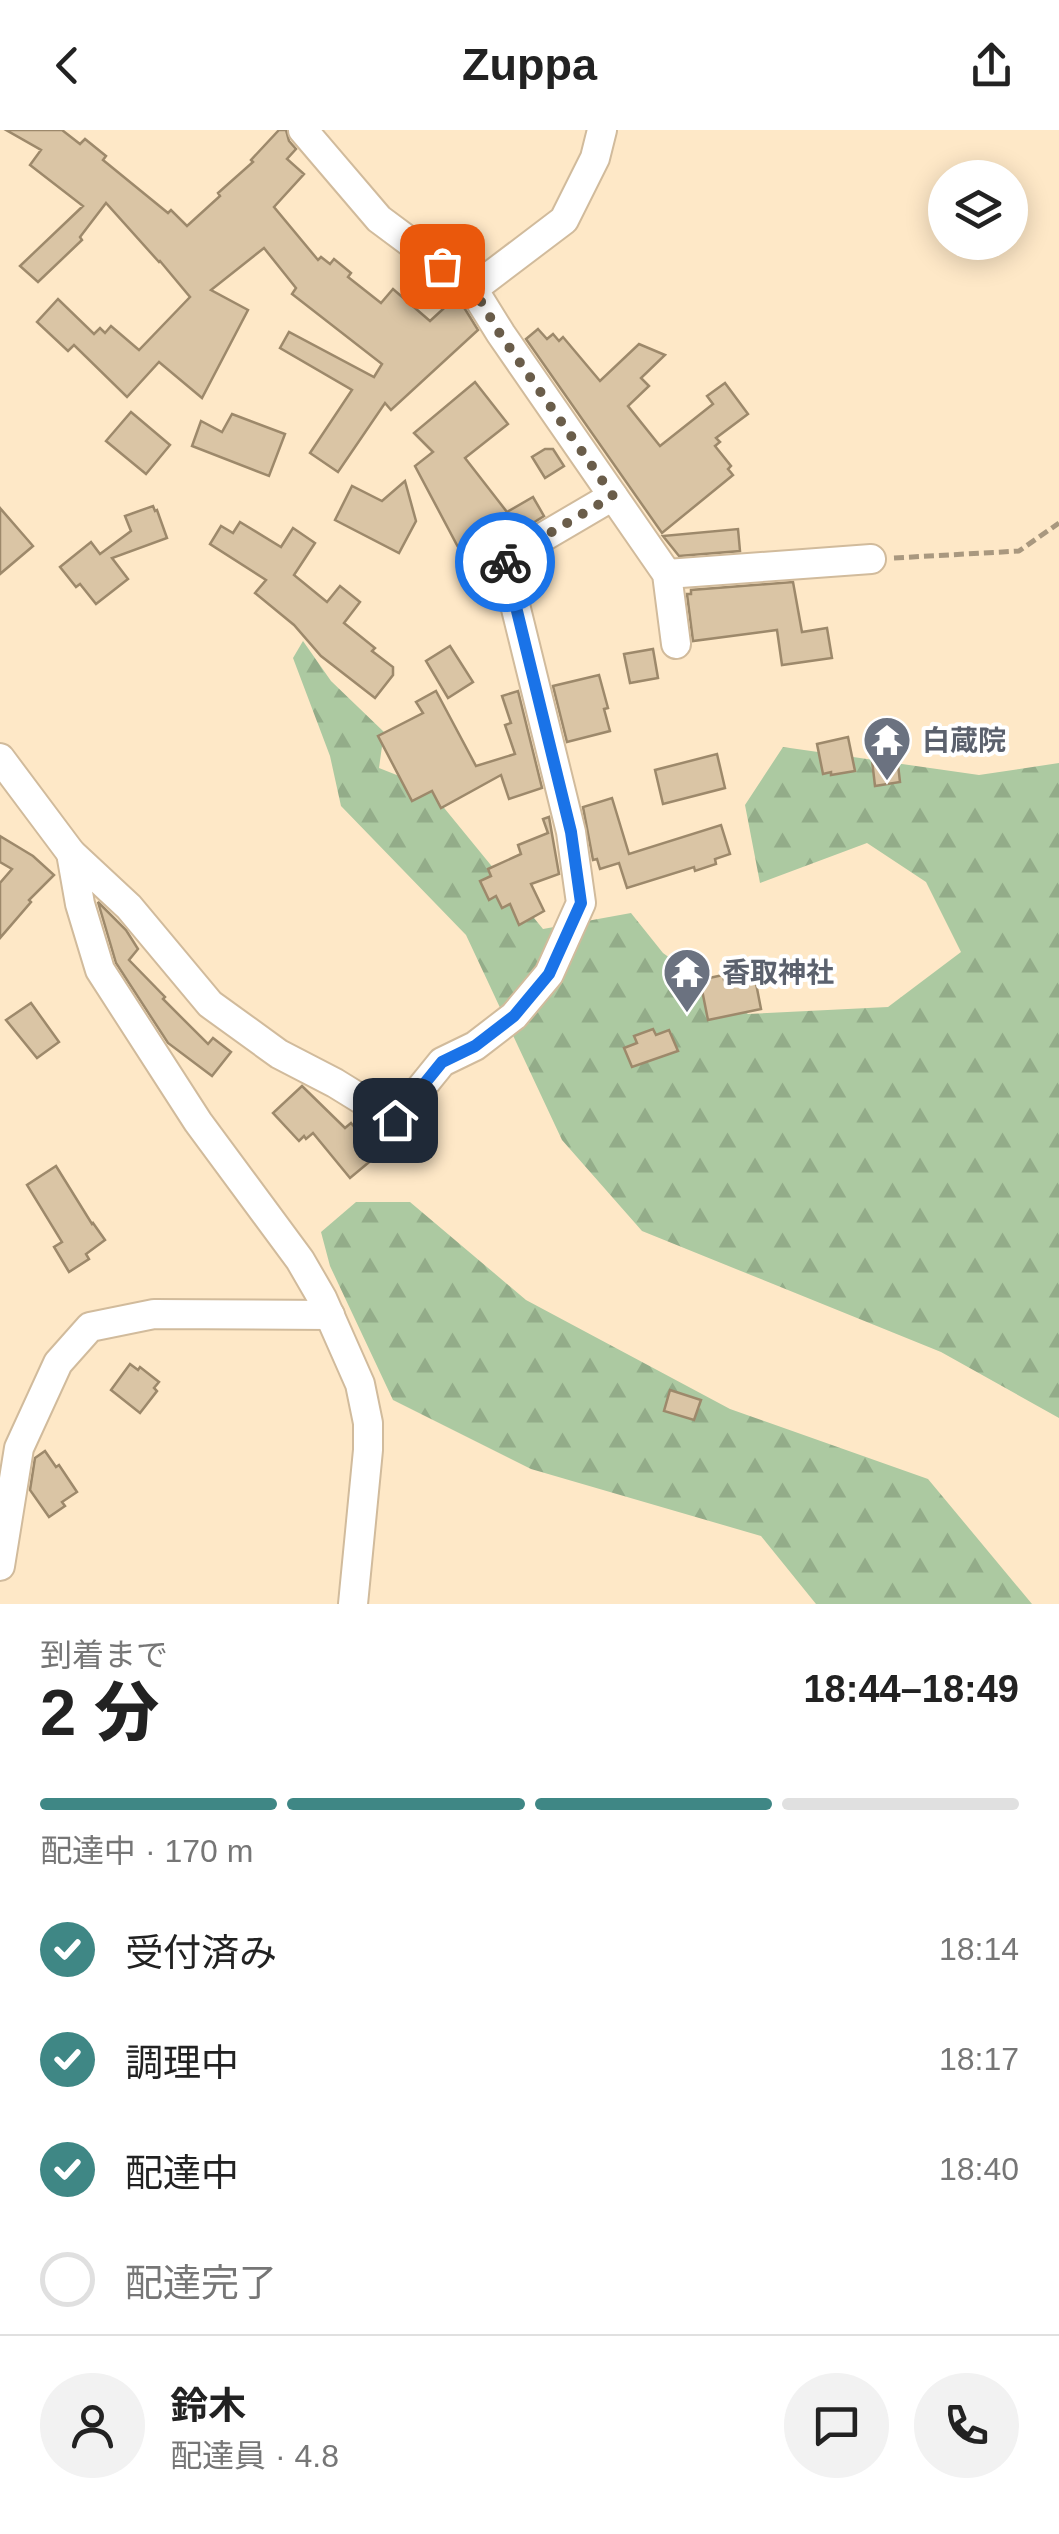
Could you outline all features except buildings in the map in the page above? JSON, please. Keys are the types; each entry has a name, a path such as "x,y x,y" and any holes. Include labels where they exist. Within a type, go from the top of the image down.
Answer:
{"street":[{"path":"303,130 379,219 473,288 500,334 666,574 676,644"},
{"path":"473,288 564,220 595,158 602,130"},
{"path":"0,758 72,853 129,907 210,1004 279,1054 335,1082 395,1120 442,1062 475,1046 514,1016 549,974 581,903 571,832 504,560 613,496"},
{"path":"666,574 871,559"},
{"path":"72,853 80,904 100,970 198,1122 300,1260 360,1384 368,1423 353,1604"},
{"path":"0,1566 19,1448 58,1362 90,1327 154,1314 330,1316"}],"path":[{"path":"871,559 1019,550 1059,523"}],"green space":[{"path":"303,641 331,681 384,732 379,768 427,787 543,929 631,913 663,953 748,1014 888,1007 961,952 926,882 867,843 760,883 745,805 783,747 979,775 1059,763 1059,1418 941,1352 642,1231 562,1140 466,935 341,806 330,756 293,658"},
{"path":"356,1202 410,1202 526,1300 730,1409 928,1479 1032,1604 816,1604 761,1536 531,1469 393,1400 330,1266 321,1232"}],"way so far":[{"path":"442,266 473,288 500,334 613,496 505,562"}],"place":[{"name":"白蔵院","path":"887,782"},
{"name":"香取神社","path":"687,1014"}],"route":[{"path":"395,1120 442,1062 475,1046 514,1016 549,974 581,903 571,832 505,562"}]}
